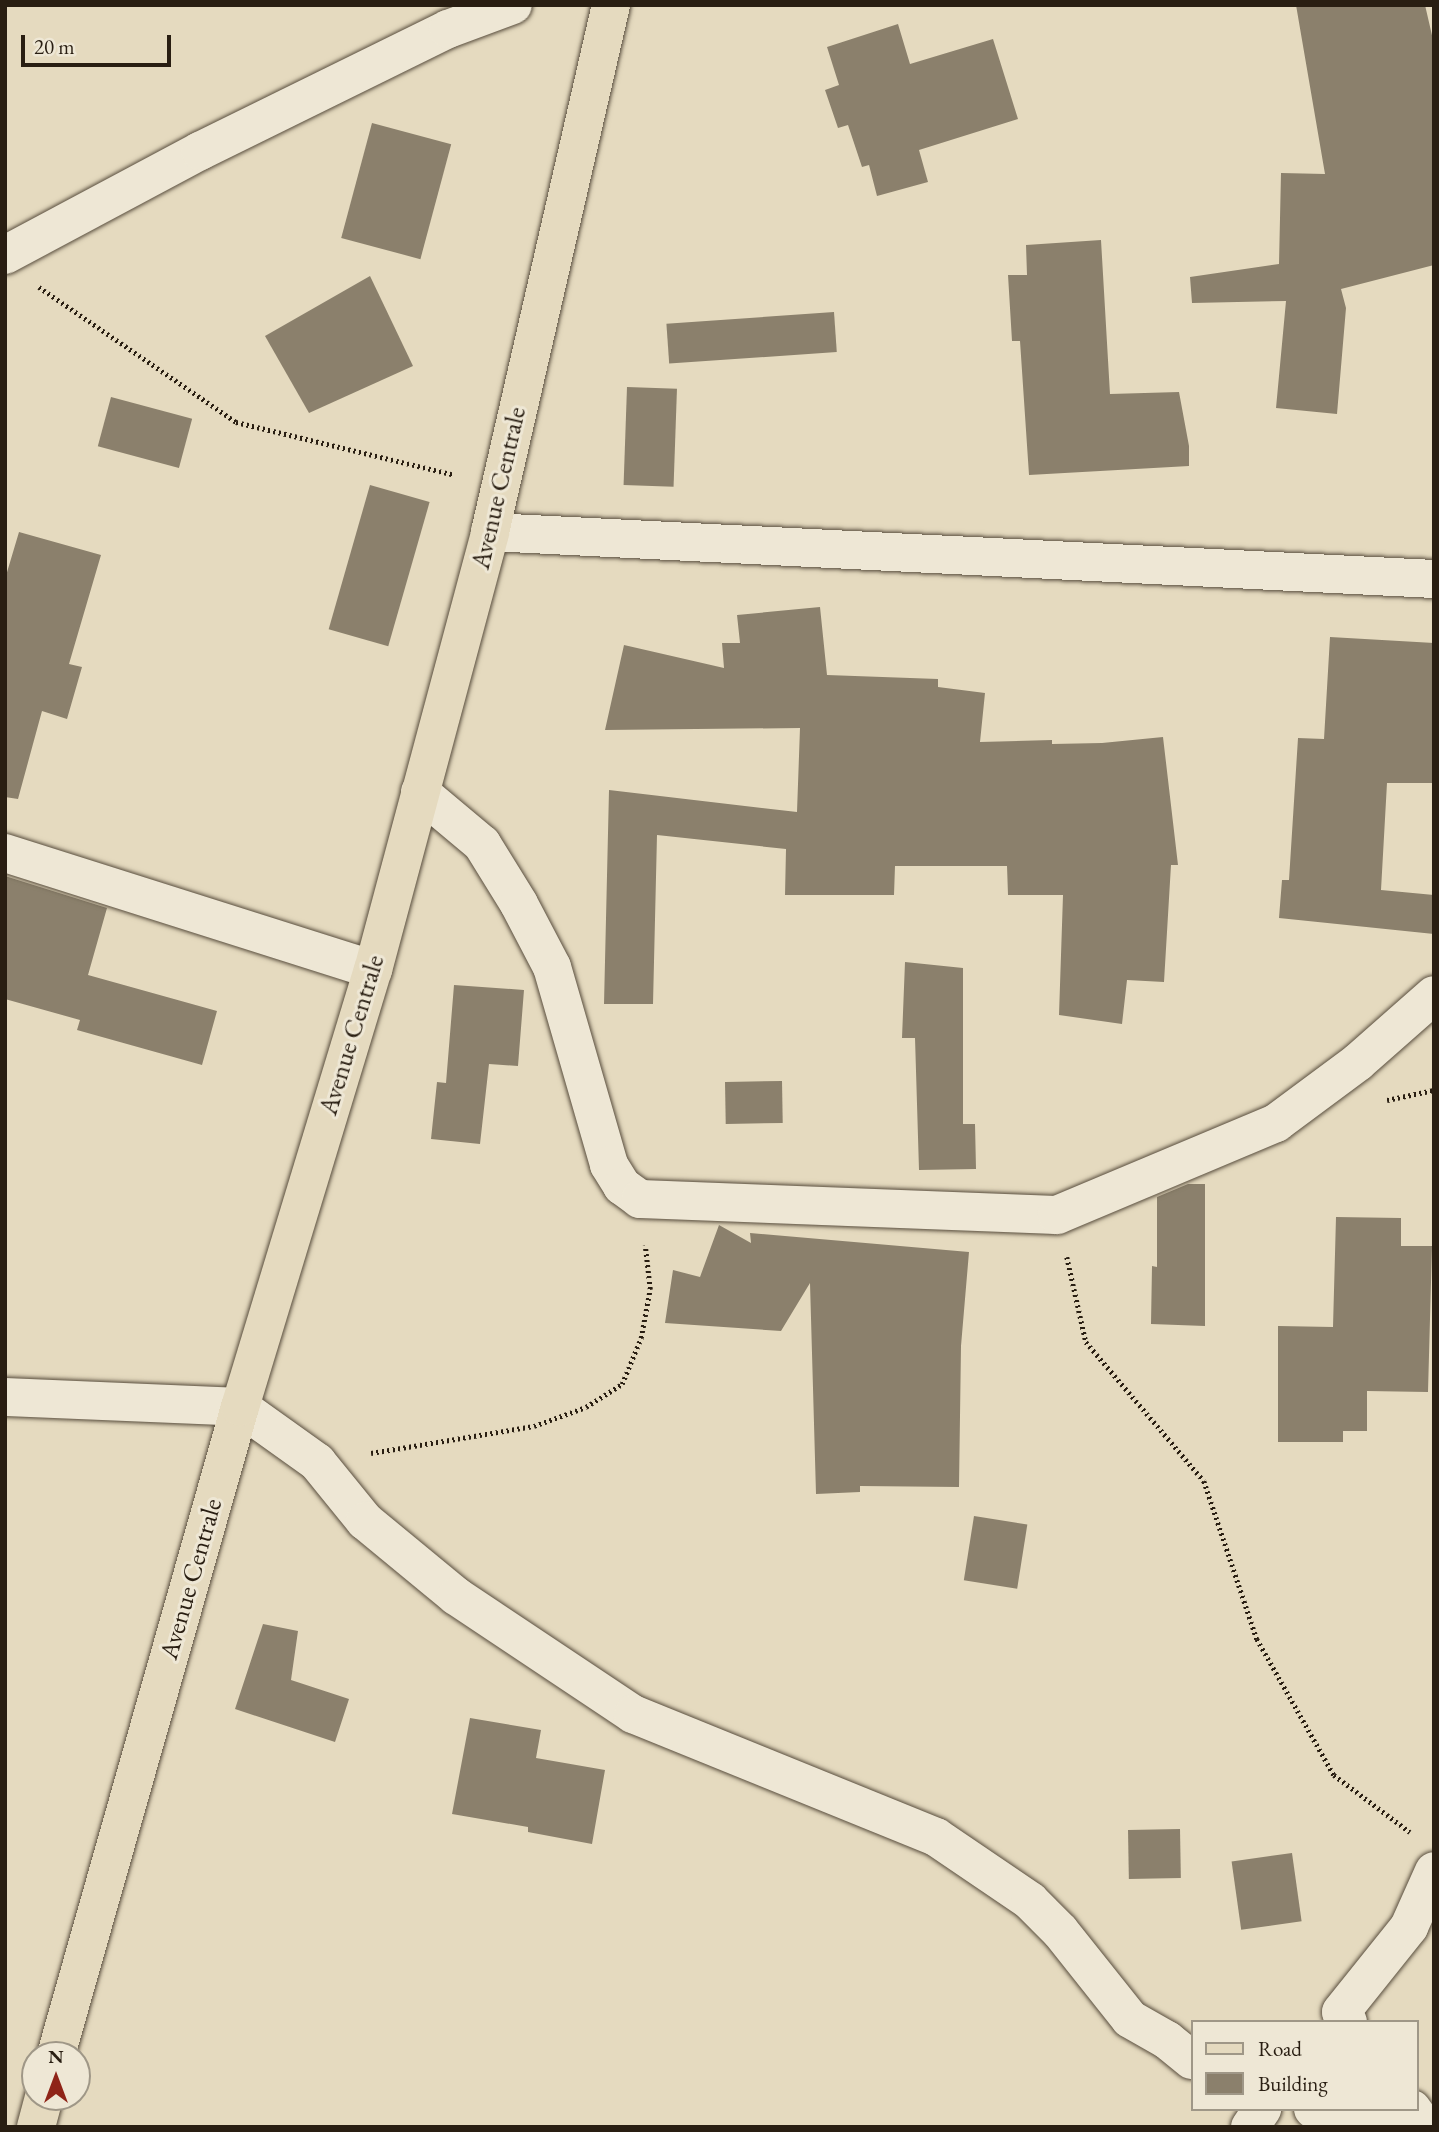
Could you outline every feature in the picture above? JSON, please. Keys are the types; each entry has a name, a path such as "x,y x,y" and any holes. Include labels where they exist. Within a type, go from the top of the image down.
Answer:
{"main road":[{"name":"Avenue Centrale","path":"60,2041 240,1407 373,970 490,531 611,5"}],"street":[{"path":"5,255 200,152 448,29 513,5"},
{"path":"490,531 1434,579"},
{"path":"420,792 482,844 519,904 552,967 609,1165 622,1186 640,1199 1057,1215 1276,1123 1358,1062 1434,995"},
{"path":"5,853 373,970"},
{"path":"5,1397 240,1407 317,1462 365,1521 456,1596 633,1714 936,1837 1030,1901 1060,1931 1130,2019 1167,2040 1190,2058"},
{"path":"1341,2018 1409,1927 1434,1871"},
{"path":"1250,2127 1261,2111"},
{"path":"1322,2111 1390,2127"},
{"path":"1413,2111 1425,2127"}],"path":[{"path":"38,286 236,422 500,485"},
{"path":"317,1462 534,1426 586,1407 622,1384 641,1338 650,1289 640,1199"},
{"path":"1057,1215 1086,1342 1205,1481 1257,1639 1334,1775 1412,1832"}],"building":[{"path":"1296,5 1425,5 1434,44 1434,265 1341,289 1346,308 1337,414 1276,408 1286,301 1192,303 1190,277 1279,264 1281,173 1325,174"},
{"path":"898,24 910,64 993,39 1018,119 919,150 928,182 877,196 869,165 862,167 848,125 838,128 825,90 839,85 827,47"},
{"path":"372,123 451,144 420,259 341,238"},
{"path":"1101,240 1110,394 1179,392 1189,446 1189,466 1029,475 1020,341 1012,341 1008,275 1027,275 1026,245"},
{"path":"370,276 413,366 309,413 265,336"},
{"path":"834,312 837,352 669,364 666,324"},
{"path":"627,387 677,389 674,487 624,485"},
{"path":"111,397 192,419 179,468 98,446"},
{"path":"370,485 430,502 388,646 329,629"},
{"path":"19,532 101,555 69,664 82,667 67,719 42,711 18,799 5,797 5,579"},
{"path":"820,607 827,675 938,679 938,687 985,693 980,742 1052,740 1052,744 1102,743 1163,737 1178,865 1171,865 1164,982 1127,980 1122,1024 1059,1015 1063,895 1008,895 1007,866 895,866 894,895 785,895 786,849 657,835 653,1004 604,1004 609,790 797,812 800,728 605,730 624,645 724,668 722,643 740,643 737,615"},
{"path":"1330,637 1434,643 1434,783 1387,783 1381,890 1434,895 1434,934 1279,918 1282,880 1289,880 1298,738 1324,739"},
{"path":"5,876 107,908 88,975 217,1011 202,1065 77,1030 80,1020 5,999"},
{"path":"905,962 963,968 963,1124 975,1124 976,1169 919,1170 915,1038 902,1038"},
{"path":"454,985 524,990 518,1066 489,1064 480,1144 431,1139 437,1082 446,1083"},
{"path":"782,1081 783,1123 726,1124 725,1082"},
{"path":"1188,1184 1205,1184 1205,1326 1151,1324 1152,1266 1157,1267 1157,1197"},
{"path":"1336,1217 1401,1218 1401,1246 1432,1246 1428,1392 1367,1391 1367,1431 1343,1431 1343,1442 1278,1442 1278,1326 1333,1327"},
{"path":"719,1225 751,1243 750,1233 969,1252 961,1346 959,1487 860,1486 860,1492 816,1494 810,1283 781,1331 665,1323 673,1270 700,1277"},
{"path":"974,1516 1027,1524 1017,1589 964,1580"},
{"path":"263,1624 298,1631 291,1680 349,1699 335,1742 235,1709"},
{"path":"470,1718 541,1730 536,1758 605,1770 592,1844 528,1832 528,1827 452,1814"},
{"path":"1180,1829 1181,1878 1129,1879 1128,1830"},
{"path":"1292,1853 1302,1921 1241,1930 1232,1861"}]}
